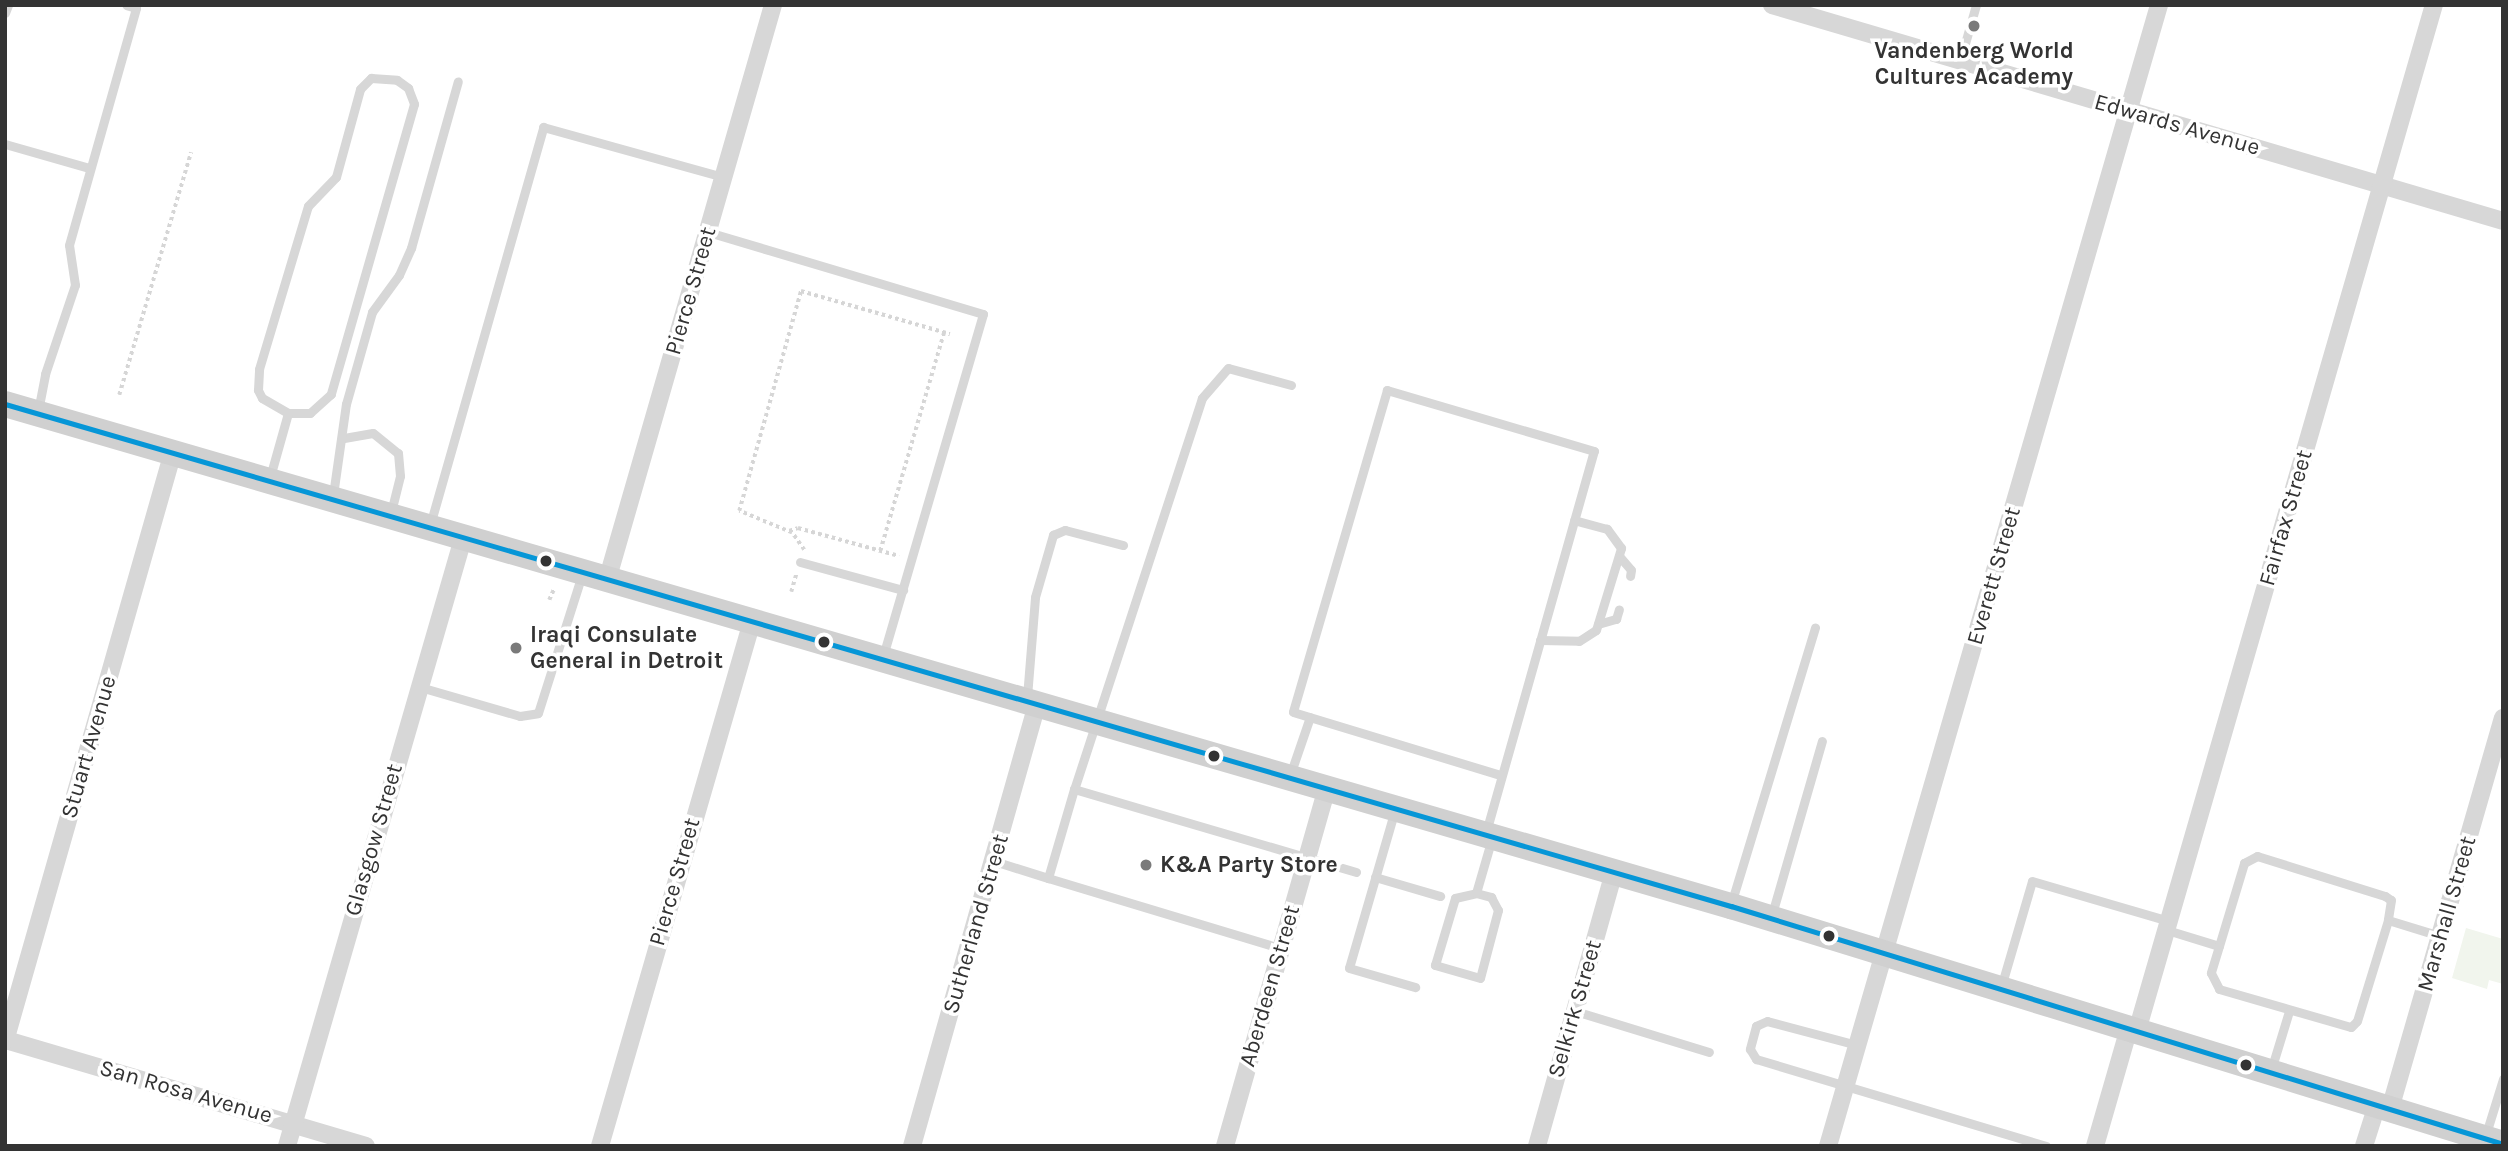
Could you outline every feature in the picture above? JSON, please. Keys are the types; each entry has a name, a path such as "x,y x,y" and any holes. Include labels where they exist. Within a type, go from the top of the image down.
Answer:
{"main road":[{"path":"5,404 753,618 1731,906 2494,1141"}],"street":[{"name":"Pierce Street","path":"595,573 708,232 773,5"},
{"name":"Edwards Avenue","path":"1772,5 2503,221"},
{"name":"Everett Street","path":"1828,1146 2159,5"},
{"name":"Fairfax Street","path":"2095,1146 2168,925 2434,5"},
{"name":"Stuart Avenue","path":"5,1041 173,452"},
{"name":"Glasgow Street","path":"287,1146 418,686 464,535"},
{"name":"Pierce Street","path":"600,1146 753,618"},
{"name":"Sutherland Street","path":"912,1146 994,861 1033,701"},
{"name":"Marshall Street","path":"2364,1146 2384,1107 2440,936 2503,718"},
{"name":"Aberdeen Street","path":"1226,1146 1327,787"},
{"name":"Selkirk Street","path":"1536,1146 1614,872"},
{"name":"San Rosa Avenue","path":"5,1041 366,1146"}],"lane":[{"path":"5,13 8,5"},
{"path":"38,413 44,374 75,285 69,245 136,8 126,5"},
{"path":"1960,61 1976,5"},
{"path":"371,78 390,78 408,88 414,104 331,394 310,413 288,412 262,398 257,380 278,306 309,206 336,177 360,89 371,78"},
{"path":"333,497 344,438 346,404 372,312 409,255 458,81"},
{"path":"430,525 543,127 723,177"},
{"path":"5,144 89,168"},
{"path":"708,232 983,314 883,656"},
{"path":"1048,878 1074,789 1202,398 1228,368 1291,385"},
{"path":"1476,892 1501,775 1594,451 1387,390 1293,712 1501,775"},
{"path":"270,479 288,412"},
{"path":"344,438 373,433 398,453 400,476 391,514"},
{"path":"1540,640 1579,641 1596,630 1619,556 1621,548 1607,528 1574,520"},
{"path":"1033,701 1035,597 1054,535 1065,530 1123,545"},
{"path":"1619,556 1631,570 1630,576"},
{"path":"800,562 903,590"},
{"path":"418,686 520,716 538,713 595,573"},
{"path":"1598,624 1616,619 1619,609"},
{"path":"1731,906 1815,627"},
{"path":"1290,776 1310,717"},
{"path":"1771,919 1822,741"},
{"path":"1074,789 1356,872"},
{"path":"1396,807 1349,968 1415,987"},
{"path":"2257,856 2385,896 2392,900 2388,920 2357,1021 2351,1027 2219,989 2211,973 2245,863 2257,856"},
{"path":"994,861 1280,948"},
{"path":"1375,877 1440,896"},
{"path":"2000,989 2032,881 2168,925 2219,946"},
{"path":"1476,892 1491,897 1498,910 1480,978 1435,965 1455,898 1476,892"},
{"path":"2388,920 2440,936"},
{"path":"1575,1010 1709,1052"},
{"path":"2270,1072 2289,1011"},
{"path":"1857,1045 1767,1021 1756,1026 1750,1049 1756,1059 2046,1146"},
{"path":"2494,1141 2503,1079"}],"path":[{"path":"119,395 191,152"},
{"path":"791,592 805,547 787,531 739,511 801,291 950,334"},
{"path":"880,551 944,332"},
{"path":"787,531 798,528 911,560"},
{"path":"549,600 554,589"}],"shaded area":[{"path":"2466,928 2503,939 2503,984 2489,980 2487,989 2452,978"}],"transit line":[{"path":"5,404 1731,906 2503,1144"}],"place":[{"name":"Vandenberg World Cultures Academy","path":"1974,26"},
{"name":"Iraqi Consulate General in Detroit","path":"516,648"},
{"name":"K&A Party Store","path":"1146,865"}]}
